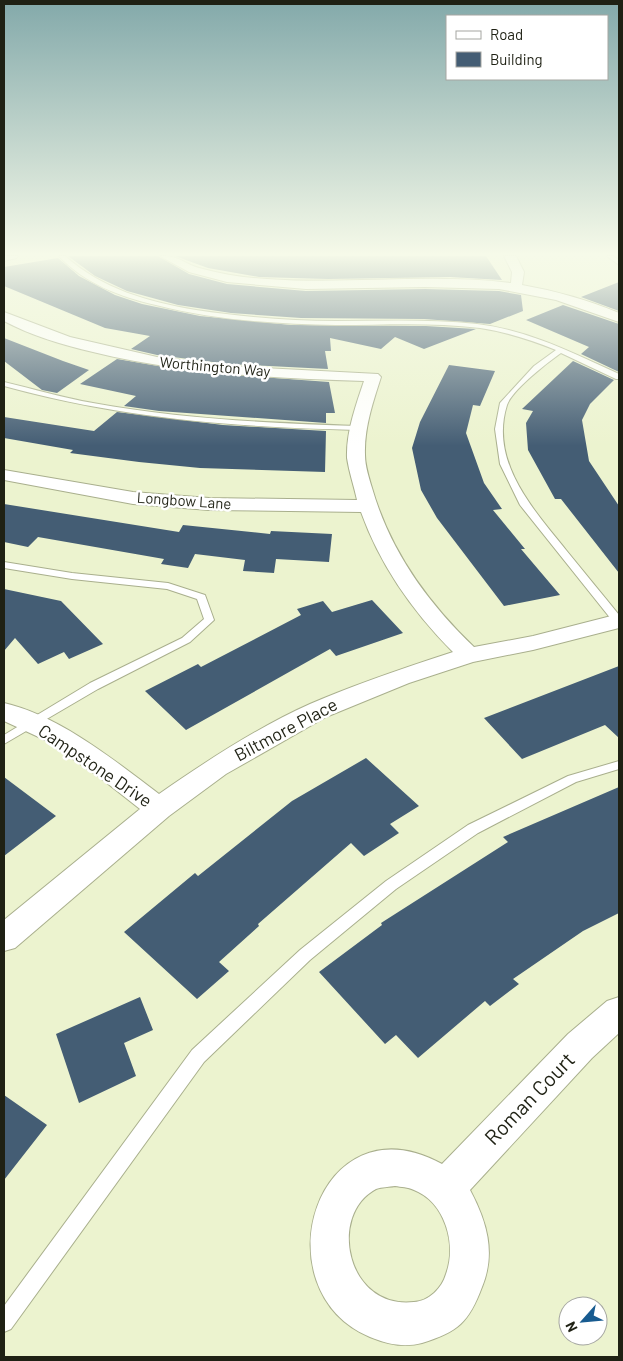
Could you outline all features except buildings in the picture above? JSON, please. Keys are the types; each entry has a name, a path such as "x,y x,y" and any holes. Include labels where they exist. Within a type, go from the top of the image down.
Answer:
{"street":[{"name":"Worthington Way","path":"13,320 58,338 128,357 178,366 235,372 373,377 358,428"},
{"path":"358,428 356,457 366,506 383,542 406,579 446,633 469,655"},
{"name":"Longbow Lane","path":"4,474 133,498 209,504 366,506"},
{"name":"Biltmore Place","path":"4,938 158,809 217,767 317,711 401,677 469,655 533,643 619,621"},
{"name":"Campstone Drive","path":"4,711 54,734 99,764 158,809"},
{"name":"Roman Court","path":"445,1188 580,1046 619,1012"}],"lane":[{"path":"263,320 487,326 529,336 619,377"},
{"path":"561,350 536,367 504,403 498,429 504,464 524,503 619,621"},
{"path":"4,384 50,398 179,419 270,426 358,428"},
{"path":"4,565 72,576 168,586 201,597 209,620 186,640 94,686 4,740"},
{"path":"4,1322 198,1056 305,954 391,885 473,829 572,779 619,765"}]}
